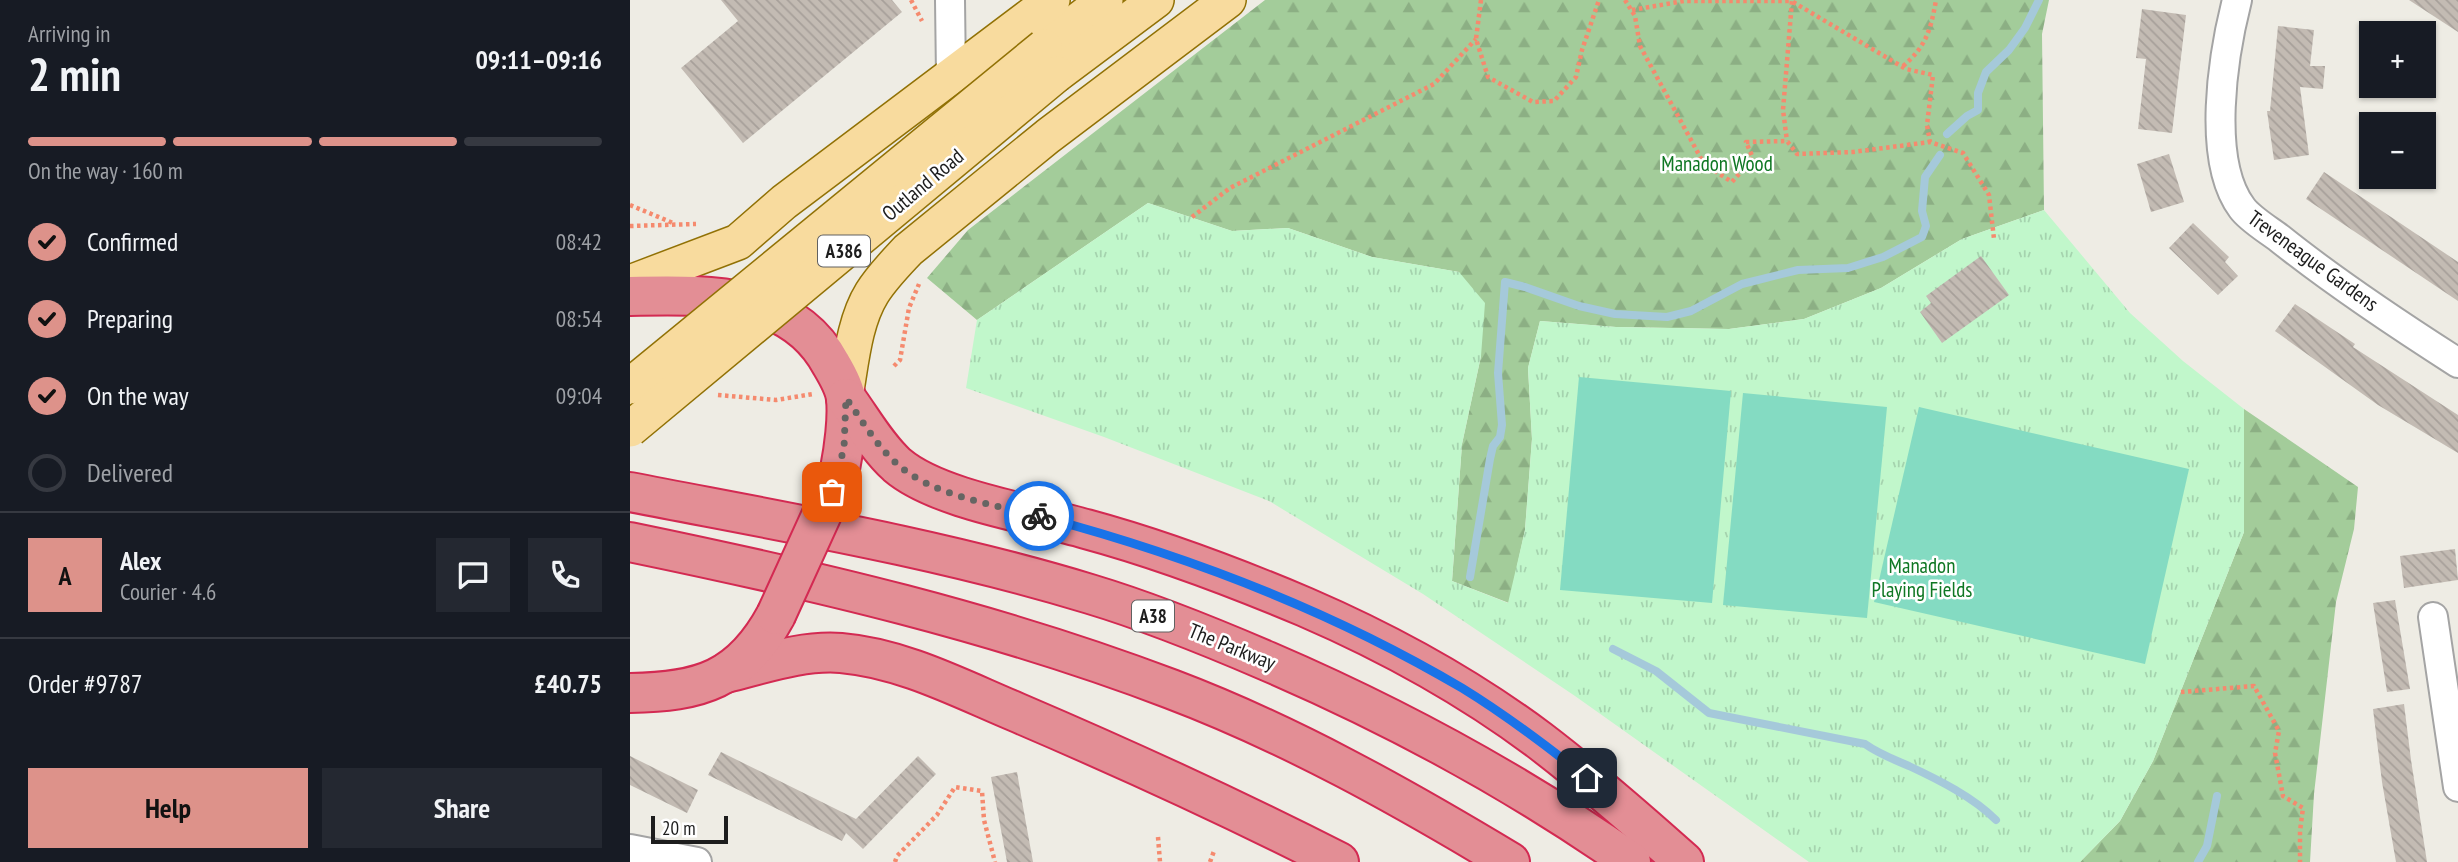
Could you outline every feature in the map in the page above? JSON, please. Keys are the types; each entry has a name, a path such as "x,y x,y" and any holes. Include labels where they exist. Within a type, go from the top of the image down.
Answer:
{"highway":[{"path":"630,296 727,299 763,307 790,318 809,332 824,351 836,396 844,448 832,492 776,615 760,642 726,674"},
{"path":"836,396 898,465 933,486 1089,530 1196,565 1306,607 1398,653 1464,690 1537,738 1604,791 1684,862"},
{"name":"The Parkway","path":"630,492 938,552 1091,594 1212,637 1336,691 1465,757 1573,822 1631,862"},
{"path":"630,542 780,573 977,623 1173,690 1264,729 1408,800 1510,862"},
{"path":"630,693 684,690 726,674 818,653 839,653 885,662 938,679 1096,746 1253,818 1339,862"}],"main road":[{"path":"630,284 738,242 784,202 1052,0"},
{"name":"Outland Road","path":"630,429 1051,60 1105,0"},
{"name":"Outland Road","path":"630,386 1051,60 1156,0"},
{"path":"836,396 872,294 888,271 908,250 1048,136 1228,0"}],"street":[{"path":"950,0 951,77"},
{"name":"Treveneague Gardens","path":"2237,0 2224,56 2220,150 2230,185 2242,209 2296,251 2458,363"},
{"path":"2433,617 2448,649 2458,787"},
{"path":"630,849 697,862"}],"path":[{"path":"1481,0 1476,39 1488,77 1532,102 1554,101 1576,77 1582,50 1600,0"},
{"path":"1625,0 1636,16 1640,46 1704,164 1732,182 1753,159 1746,142 1787,141"},
{"path":"1902,66 1914,57 1931,30 1936,0"},
{"path":"1632,10 1684,1 1792,2 1902,66 1933,75 1927,125 1930,142"},
{"path":"1792,2 1783,110 1787,141 1797,154 1853,152 1930,142 1963,153 1989,195 1994,239"},
{"path":"1192,217 1230,188 1434,84 1476,39"},
{"path":"630,205 677,225"},
{"path":"630,226 707,222"},
{"path":"712,394 776,400 836,396"},
{"path":"2181,692 2254,686 2279,731 2275,753 2283,796 2303,808 2300,862"},
{"path":"895,862 897,856 937,815 955,788 982,791 984,820 995,862"},
{"path":"1158,837 1160,862"},
{"path":"1210,862 1214,851"}],"green space":[{"name":"Manadon Wood","path":"1265,0 2049,0 2042,34 2044,210 1962,239 1881,288 1804,319 1729,329 1616,327 1540,321 1528,368 1532,439 1525,530 1509,603 1452,581 1462,444 1481,356 1459,272 1372,257 1288,228 1232,231 1148,203 977,320 927,278 968,230"},
{"name":"Manadon Playing Fields","path":"1148,203 1232,231 1288,228 1372,257 1459,272 1485,303 1481,356 1462,444 1452,581 1508,603 1525,530 1532,439 1528,368 1540,321 1616,327 1729,329 1804,319 1881,288 1962,239 2044,210 2130,313 2183,361 2244,409 2244,532 2153,761 2120,821 2080,862 1809,862 1575,696 1423,594 1269,501 1104,437 966,388 977,320"},
{"path":"1579,377 1731,391 1712,603 1560,590"},
{"path":"1743,393 1887,407 1867,618 1723,605"},
{"path":"1919,407 2189,469 2145,664 1874,602"},
{"path":"2244,409 2358,487 2354,529 2336,602 2314,794 2310,862 2080,862 2120,821 2153,761 2244,532"}],"building":[{"path":"721,0 892,0 902,12 743,143 681,68 738,21"},
{"path":"2409,0 2458,0 2458,32"},
{"path":"2142,9 2186,15 2172,133 2138,129 2146,59 2136,58"},
{"path":"2278,26 2314,30 2310,66 2325,66 2323,89 2300,87 2309,155 2274,160 2267,111 2270,111"},
{"path":"2169,154 2184,202 2151,212 2137,164"},
{"path":"2324,172 2458,262 2458,301 2306,199"},
{"path":"2193,223 2229,257 2225,262 2238,276 2218,295 2169,248"},
{"path":"1981,256 2009,295 1942,343 1920,312 1931,303 1926,296"},
{"path":"2295,304 2355,344 2353,347 2458,415 2458,453 2378,405 2275,331"},
{"path":"2455,549 2458,580 2404,588 2400,556"},
{"path":"2395,600 2410,689 2387,692 2373,603"},
{"path":"2404,704 2427,862 2396,862 2382,782 2373,709"},
{"path":"721,752 856,819 918,756 936,774 863,849 846,833 842,841 708,775"},
{"path":"630,756 698,790 687,813 630,785"},
{"path":"1017,772 1033,862 1007,862 991,777"}],"waterway":[{"path":"1947,134 1978,110 1978,93 1986,72 2009,50 2025,28 2039,0"},
{"path":"1470,577 1490,459 1493,446 1500,437 1502,425 1498,373 1505,282 1579,306 1615,314 1667,317 1691,311 1742,284 1798,270 1848,268 1883,257 1922,237 1926,226 1922,211 1925,177 1940,155"},
{"path":"1613,649 1656,671 1709,713 1865,744 1955,790 1996,820"},
{"path":"2198,862 2207,846 2217,796"}],"way so far":[{"path":"832,492 844,448 846,398 886,453 913,476 951,493 1039,516"}],"route":[{"path":"1039,516 1196,565 1306,607 1464,690 1537,738 1587,778"}]}
